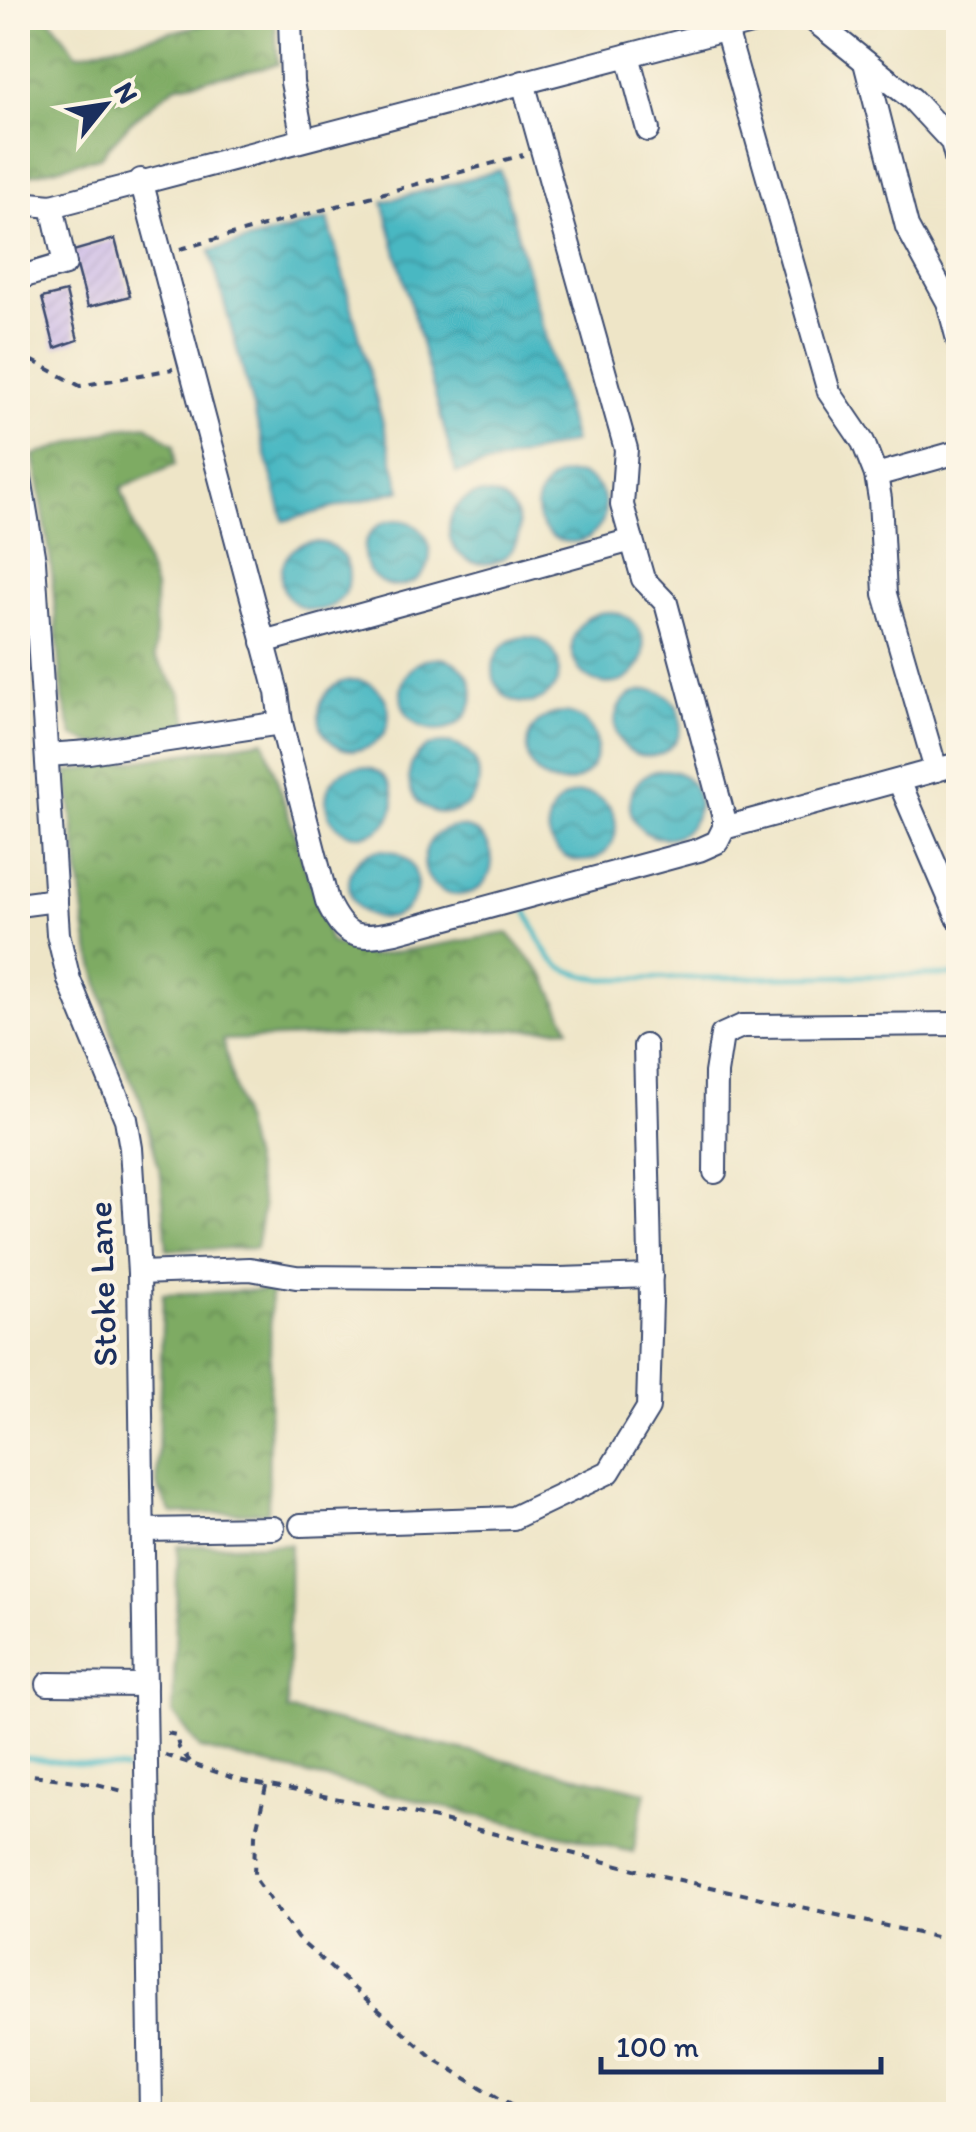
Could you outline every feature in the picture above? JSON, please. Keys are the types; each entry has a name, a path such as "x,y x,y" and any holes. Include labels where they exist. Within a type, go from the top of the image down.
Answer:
{"street":[{"path":"290,18 292,82 302,140"},
{"path":"18,210 30,204 52,206 770,18"},
{"path":"811,18 912,99 952,142 958,165"},
{"path":"724,828 948,767 885,594 876,475 863,442 829,392 726,30"},
{"path":"628,56 648,130"},
{"path":"865,62 906,228 948,302 958,340"},
{"path":"141,180 327,901 336,921 349,933 366,938 647,866 716,842 724,828 666,603 643,578 622,505 626,449 524,82"},
{"path":"18,222 34,223 52,206"},
{"path":"18,278 64,264 52,206"},
{"path":"876,475 958,452"},
{"name":"Stoke Lane","path":"18,466 34,560 58,934 69,980 126,1120 132,1148 139,1274 151,2114"},
{"path":"263,642 632,540"},
{"path":"47,755 280,723"},
{"path":"900,781 958,918"},
{"path":"18,905 56,900"},
{"path":"715,1172 716,1074 722,1035 742,1026 958,1024"},
{"path":"301,1525 513,1518 608,1472 648,1408 650,1276 644,1046"},
{"path":"139,1274 250,1269 296,1277 650,1276"},
{"path":"143,1530 273,1528"},
{"path":"48,1684 145,1685"}],"path":[{"path":"163,270 170,252 542,150"},
{"path":"18,353 80,386 188,366"},
{"path":"146,1740 176,1734 179,1748 194,1765"},
{"path":"146,1740 194,1765 266,1786 404,1810 662,1876 958,1942"},
{"path":"18,1773 97,1784 147,1796"},
{"path":"266,1786 255,1835 254,1877 297,1938 433,2058 525,2114"}],"green space":[{"path":"18,18 50,18 77,54 230,18 275,18 278,64 175,86 130,123 100,157 18,178"},
{"path":"147,425 174,445 175,465 121,488 155,589 155,657 180,692 189,724 96,745 73,736 63,699 50,555 34,455 119,428"},
{"path":"264,740 330,942 371,956 508,933 546,978 569,1028 223,1040 263,1207 256,1248 167,1250 161,1175 140,1099 116,1048 87,939 67,772"},
{"path":"271,1290 268,1512 172,1514 157,1486 163,1294"},
{"path":"290,1544 287,1710 646,1792 633,1852 200,1749 173,1713 178,1546"}],"water":[{"path":"500,170 574,442 456,473 383,202"},
{"path":"328,219 401,490 284,521 210,251"},
{"path":"571,474 584,476 595,484 603,495 603,521 595,532 584,540 571,542 558,540 547,532 539,521 537,508 539,495 547,484 558,476"},
{"path":"484,494 498,496 509,504 517,515 517,543 509,554 498,562 484,564 470,562 459,554 451,543 449,529 451,515 459,504 470,496"},
{"path":"397,520 420,530 430,553 420,576 397,586 374,576 364,553 374,530"},
{"path":"315,542 328,544 339,552 347,563 347,589 339,600 328,608 315,610 302,608 291,600 283,589 281,576 283,563 291,552 302,544"},
{"path":"608,612 622,614 634,622 642,634 642,662 634,674 622,682 608,684 594,682 582,674 574,662 572,648 574,634 582,622 594,614"},
{"path":"526,637 550,646 559,670 550,694 526,703 502,694 493,670 502,646"},
{"path":"437,658 462,669 473,694 462,719 437,730 412,719 401,694 412,669"},
{"path":"354,680 379,690 389,715 379,740 354,750 329,740 319,715 329,690"},
{"path":"648,690 672,699 681,723 672,747 648,756 624,747 615,723 624,699"},
{"path":"562,713 587,723 597,748 587,773 562,783 537,773 527,748 537,723"},
{"path":"444,743 468,754 479,778 468,802 444,813 420,802 409,778 420,754"},
{"path":"360,767 384,777 394,801 384,825 360,835 336,825 326,801 336,777"},
{"path":"664,770 677,772 688,780 696,791 696,817 688,828 677,836 664,838 651,836 640,828 632,817 630,804 632,791 640,780 651,772"},
{"path":"582,793 595,795 606,803 614,814 614,840 606,851 595,859 582,861 569,859 558,851 550,840 548,827 550,814 558,803 569,795"},
{"path":"458,827 482,837 492,861 482,885 458,895 434,885 424,861 434,837"},
{"path":"383,850 396,852 407,860 415,871 415,897 407,908 396,916 383,918 370,916 359,908 351,897 349,884 351,871 359,860 370,852"}],"building":[{"path":"115,239 130,296 88,307 73,251"},
{"path":"66,292 78,340 55,348 42,298"}],"waterway":[{"path":"527,912 553,960 571,971 603,979 958,975"},
{"path":"18,1757 124,1769"}]}
